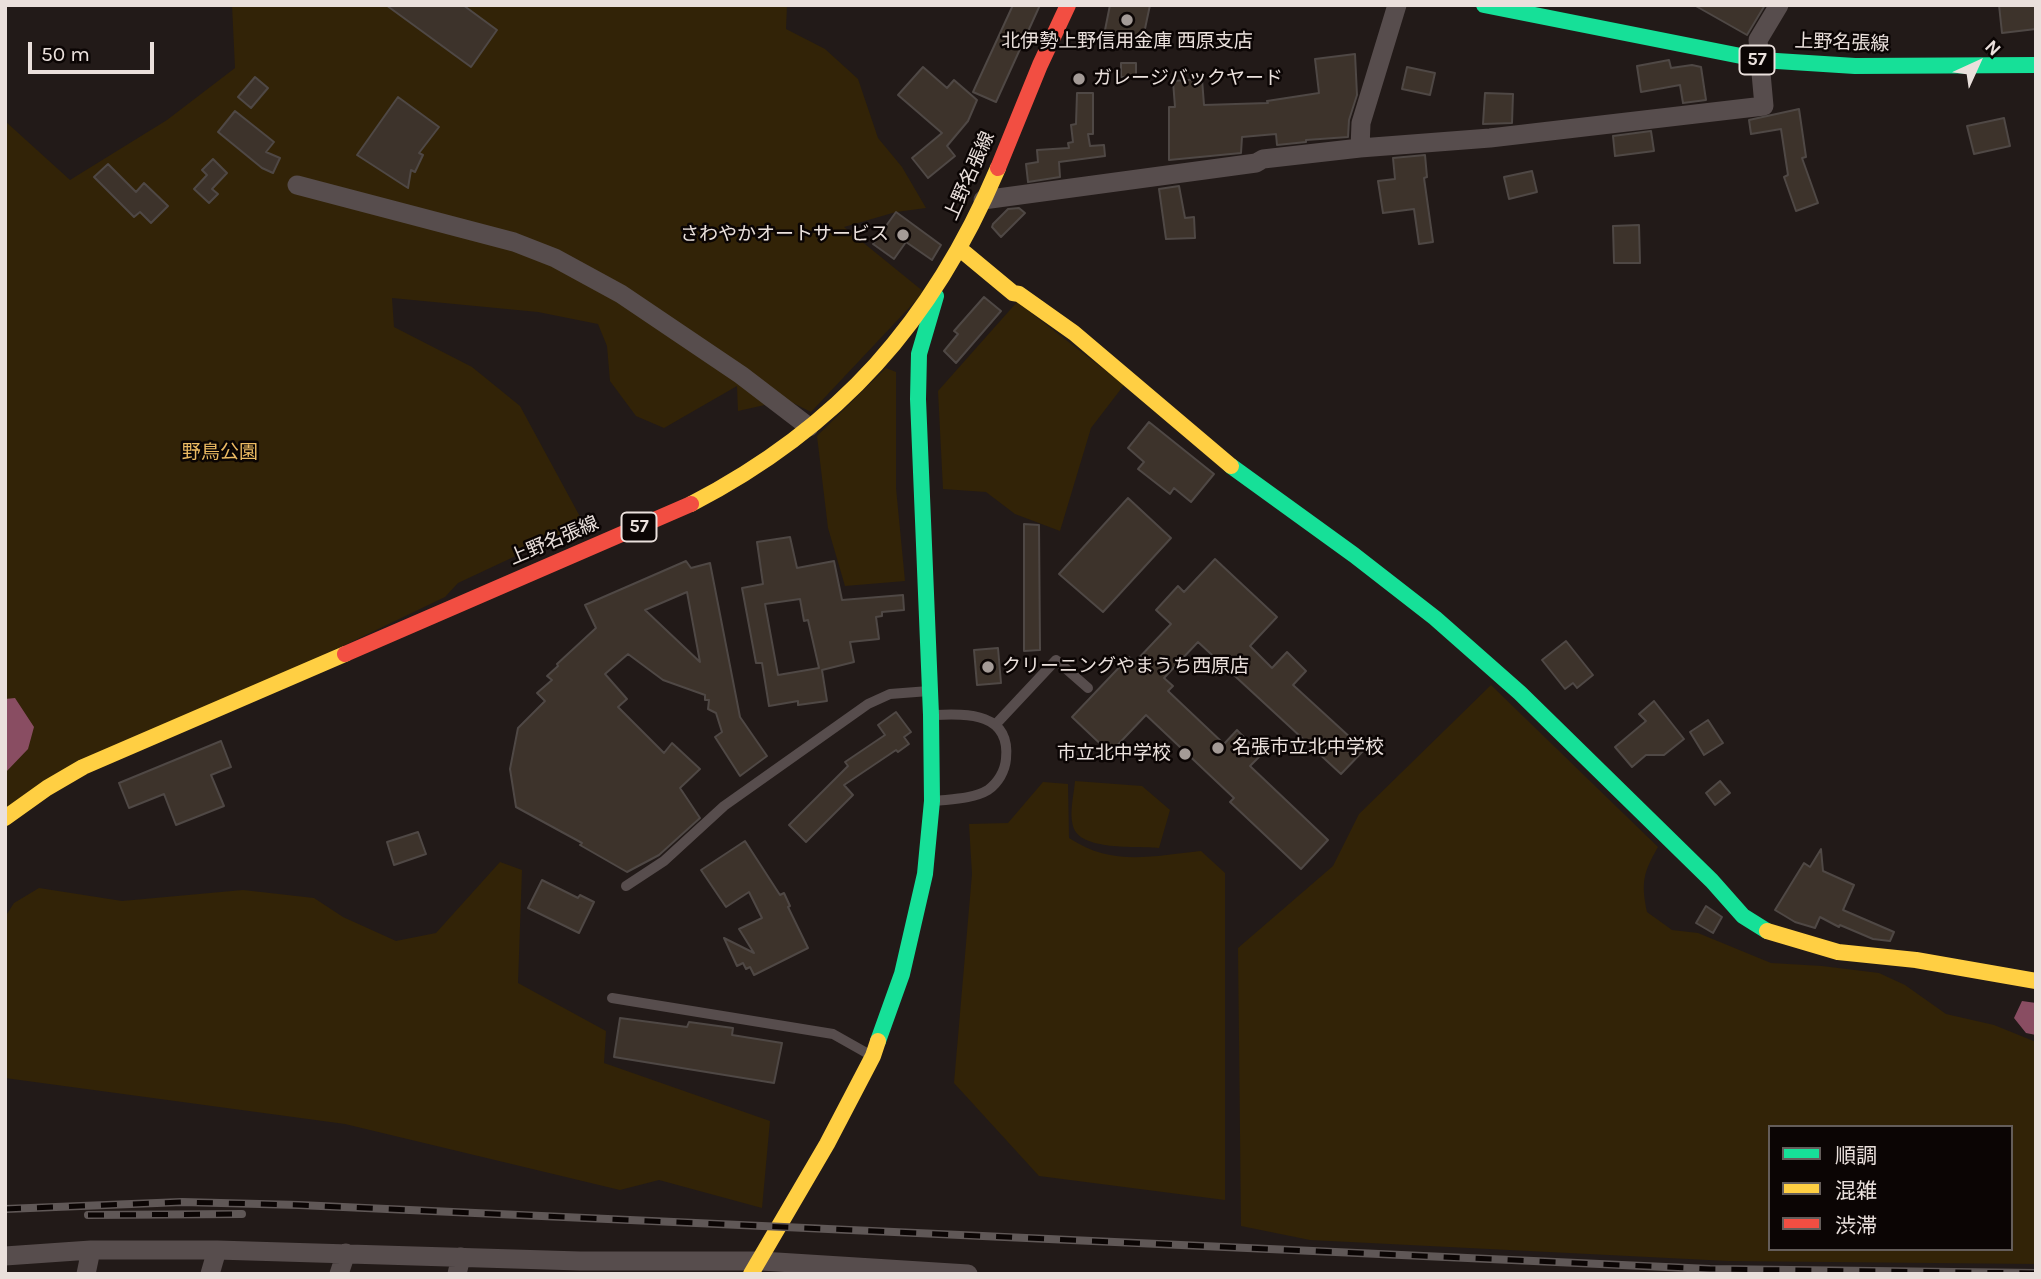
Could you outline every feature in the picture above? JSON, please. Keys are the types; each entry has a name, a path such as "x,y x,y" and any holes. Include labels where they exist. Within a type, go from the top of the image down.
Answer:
{"street":[{"name":"上野名張線","path":"5,818 47,788 83,767 684,508 750,471 781,450 878,361 942,280 983,200 1068,5"},
{"path":"1360,148 1361,123 1397,5"},
{"name":"上野名張線","path":"1484,5 1761,61 1855,66 2036,65"},
{"path":"983,200 1256,163 1263,159 1490,138 1764,106 1758,40 1779,5"},
{"path":"297,185 514,242 555,258 621,294 741,375 809,427"},
{"path":"960,248 1013,293 1019,294 1074,333 1236,470 1354,555 1435,618 1529,702 1712,881 1743,916 1771,933 1839,952 1916,960 2036,981"},
{"path":"751,1274 851,1101 873,1056 902,974 925,874 932,801 931,715 919,429 919,366 923,334 942,280"},
{"path":"86,1274 91,1250"},
{"path":"5,1256 91,1250 217,1250 346,1253 459,1265 703,1267 761,1261 809,1270 968,1274"},
{"path":"210,1274 217,1250"},
{"path":"340,1274 346,1253"}],"lane":[{"path":"996,724 1056,660 1088,688"},
{"path":"626,886 664,861 723,806 868,704 890,694 930,691"},
{"path":"931,715 976,716 996,724 1007,749 1006,762 995,784 981,793 932,801"},
{"path":"612,998 833,1034 873,1056"}],"green space":[{"name":"野鳥公園","path":"232,5 787,5 786,29 825,49 858,79 878,138 902,167 926,208 896,212 844,227 924,292 811,412 787,400 738,411 737,386 664,428 636,416 610,381 607,346 598,324 538,312 392,298 394,327 472,367 520,406 584,524 458,583 445,597 5,808 5,121 70,180 167,120 235,68"},
{"path":"1017,302 1124,385 1091,428 1060,531 1015,514 986,492 943,489 938,391"},
{"path":"886,368 896,372 896,488 905,581 845,586 828,528 817,436"},
{"path":"1491,685 1658,847 1645,878 1645,902 1647,912 1672,930 1698,933 1771,963 1879,973 1905,985 1946,1014 1994,1025 2036,1042 2036,1264 1728,1261 1310,1240 1241,1226 1238,948 1333,866 1359,814"},
{"path":"1075,781 1142,786 1170,810 1159,848 1110,846 1086,840 1078,834 1071,815"},
{"path":"1043,782 1068,784 1069,838 1085,847 1101,853 1133,857 1201,851 1225,873 1225,1200 1039,1176 954,1083 972,874 969,824 1008,823"},
{"path":"500,862 522,870 518,983 606,1031 604,1063 770,1121 762,1208 659,1180 620,1190 345,1124 5,1078 5,917 14,903 39,888 122,901 243,890 314,898 343,917 396,941 436,933"}],"shaded area":[{"path":"15,698 34,727 28,749 5,773 5,699"},
{"path":"2022,1001 2036,1003 2036,1035 2026,1033 2014,1018"}],"building":[{"path":"386,5 463,5 497,30 471,67"},
{"path":"1013,5 1040,5 996,102 973,92"},
{"name":"北伊勢上野信用金庫 西原支店","path":"1110,5 1150,5 1142,43 1104,35"},
{"path":"1694,5 1765,5 1747,35"},
{"path":"1999,5 2036,5 2036,29 2002,33"},
{"path":"1355,54 1357,95 1349,120 1348,137 1277,145 1276,134 1242,137 1241,153 1169,160 1169,107 1175,107 1173,81 1202,79 1204,105 1268,103 1267,101 1319,93 1315,59"},
{"path":"1669,60 1671,68 1692,65 1701,67 1706,100 1683,103 1680,85 1641,92 1637,66"},
{"path":"1121,63 1136,63 1136,77 1121,77"},
{"path":"923,67 947,88 954,80 977,100 968,121 947,146 955,156 928,178 912,158 942,133 898,95"},
{"path":"1407,67 1435,73 1430,95 1402,89"},
{"path":"255,77 268,88 251,108 238,97"},
{"path":"1077,93 1093,93 1093,134 1088,134 1090,146 1104,145 1105,156 1059,162 1060,177 1028,182 1026,164 1038,162 1037,150 1069,148 1068,143 1073,142 1071,125 1076,124"},
{"path":"1485,93 1513,94 1512,123 1483,124"},
{"path":"398,97 439,127 419,153 423,155 415,172 411,170 408,188 357,155"},
{"path":"1799,109 1806,157 1802,158 1818,203 1796,211 1784,177 1788,175 1781,129 1751,134 1749,120"},
{"path":"235,111 274,142 266,152 280,158 273,173 262,168 218,132"},
{"path":"2004,118 2010,146 1974,154 1967,126"},
{"path":"1651,131 1654,151 1615,156 1613,136"},
{"path":"1425,155 1427,177 1424,178 1433,242 1419,244 1414,209 1383,213 1378,181 1395,179 1393,158"},
{"path":"213,159 227,173 212,189 218,194 209,203 194,189 207,175 202,170"},
{"path":"108,164 136,192 144,183 168,206 151,223 140,212 134,217 94,177"},
{"path":"1532,171 1537,192 1509,199 1504,177"},
{"path":"1179,186 1185,218 1194,217 1195,238 1166,239 1159,189"},
{"path":"1019,208 1025,213 1001,237 992,227 993,224 1008,209"},
{"name":"さわやかオートサービス","path":"896,212 941,245 932,260 906,242 894,259 873,244"},
{"path":"1639,225 1640,263 1614,263 1613,226"},
{"path":"984,297 1001,311 956,363 944,351 958,334 954,331"},
{"path":"1149,422 1214,474 1191,502 1174,488 1170,494 1138,469 1144,462 1128,448"},
{"path":"1128,498 1171,538 1103,612 1059,574"},
{"path":"1024,524 1039,525 1040,650 1024,651"},
{"path":"790,537 797,568 834,561 842,600 903,595 904,610 882,612 882,616 876,617 879,639 850,642 854,662 822,670 827,701 798,705 798,701 769,706 762,663 756,663 742,588 763,584 757,542","holes":["800,599 804,621 808,620 819,668 778,675 765,604"]},
{"path":"1215,559 1277,617 1250,646 1272,668 1287,652 1306,671 1293,685 1364,750 1341,774 1198,642 1164,678 1173,686 1168,691 1224,744 1237,730 1261,755 1250,766 1328,840 1301,869 1230,802 1234,798 1146,715 1110,753 1072,717 1129,657 1135,662 1171,624 1156,610 1178,586 1184,592"},
{"path":"686,561 691,568 710,563 740,717 767,756 740,776 715,737 722,732 716,713 708,709 709,700 705,700 705,695 663,680 628,654 605,674 627,699 618,707 664,753 672,743 700,769 680,788 700,818 659,855 627,872 580,845 582,843 516,807 510,769 518,728 545,701 537,693 552,680 547,676 596,628 585,605","holes":["687,592 700,662 645,610"]},
{"path":"1566,641 1593,675 1577,688 1573,683 1565,689 1542,660"},
{"name":"クリーニングやまうち西原店","path":"998,648 1001,683 977,685 974,650"},
{"path":"1654,701 1684,739 1664,755 1646,755 1632,767 1615,747 1646,721 1639,714"},
{"path":"896,712 911,732 904,737 909,744 844,785 853,795 806,842 789,825 848,766 845,762 885,735 878,725"},
{"path":"1708,720 1723,743 1704,755 1690,732"},
{"path":"221,741 231,767 211,775 224,806 176,825 164,794 129,808 119,783"},
{"path":"1720,781 1730,793 1715,805 1706,793"},
{"path":"418,832 426,854 394,865 387,842"},
{"path":"745,841 780,895 784,893 808,948 754,975 750,967 746,969 743,963 737,966 724,938 754,953 739,929 762,918 749,892 726,907 701,870"},
{"path":"1821,849 1823,871 1854,885 1843,910 1894,932 1890,941 1873,939 1820,917 1815,928 1795,922 1775,910 1804,863 1810,867"},
{"path":"542,880 578,898 580,895 594,902 579,933 528,908"},
{"path":"1706,906 1722,917 1713,933 1696,923"},
{"path":"620,1018 687,1027 689,1022 733,1028 732,1035 782,1043 774,1083 614,1057"}],"railway":[{"path":"5,1209 182,1202 299,1205 1710,1269 2036,1273"},
{"path":"88,1215 242,1214"}],"traffic: fast":[{"path":"1484,5 1761,60 1855,66 2036,65"},
{"path":"878,1041 902,974 925,874 932,801 918,399 919,354 936,296"},
{"path":"1231,466 1354,555 1435,618 1520,693 1712,881 1743,916 1767,931"}],"traffic: slow":[{"path":"691,504 744,474 793,441 836,404 876,364 912,321 944,274 998,168"},
{"path":"960,249 1013,293 1019,294 1074,333 1231,466"},
{"path":"5,818 47,788 83,767 345,654"},
{"path":"1767,931 1838,952 1916,960 2036,981"},
{"path":"751,1274 827,1144 873,1056 878,1041"}],"traffic: jam":[{"path":"998,168 1068,5"},
{"path":"345,654 691,504"}],"place":[{"name":"北伊勢上野信用金庫 西原支店","path":"1127,20"},
{"name":"ガレージバックヤード","path":"1079,79"},
{"name":"さわやかオートサービス","path":"903,235"},
{"name":"クリーニングやまうち西原店","path":"988,667"},
{"name":"名張市立北中学校","path":"1218,748"},
{"name":"市立北中学校","path":"1185,754"}]}
